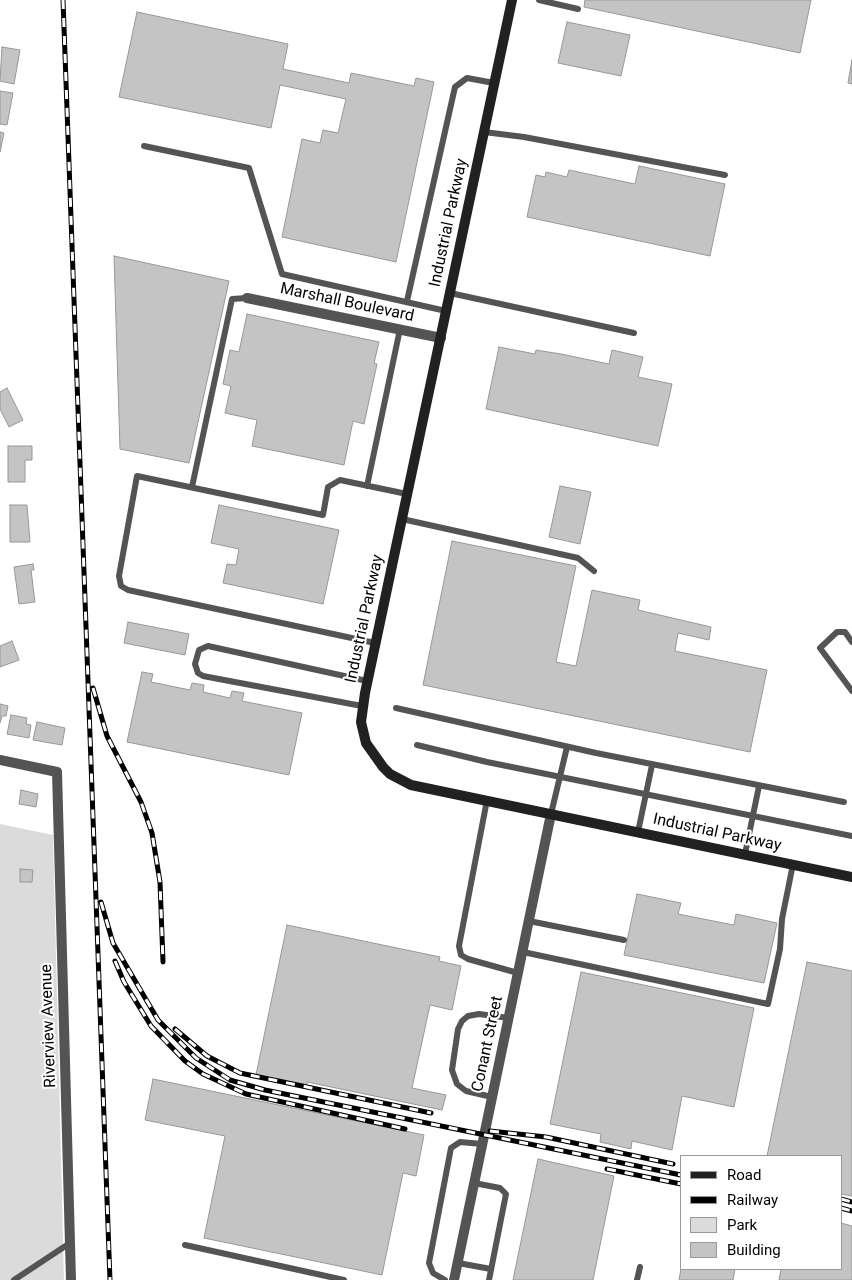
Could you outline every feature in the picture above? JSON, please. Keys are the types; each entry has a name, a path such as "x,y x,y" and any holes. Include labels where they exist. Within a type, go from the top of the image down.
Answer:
{"street":[{"name":"Industrial Parkway","path":"512,0 362,706 361,722 366,743 374,758 390,774 411,785 852,877"},
{"name":"Marshall Boulevard","path":"247,298 441,338"},
{"name":"Riverview Avenue","path":"0,760 58,772 70,1243 69,1278"},
{"name":"Conant Street","path":"454,1280 551,814"}],"lane":[{"path":"543,0 578,9"},
{"path":"407,301 455,87 467,78 494,82"},
{"path":"484,132 524,136 725,176"},
{"path":"144,146 249,168 282,274 446,311"},
{"path":"450,293 634,333"},
{"path":"192,487 232,300 247,298"},
{"path":"367,486 400,329"},
{"path":"375,643 128,590 121,586 119,576 137,476 323,514 328,487 340,480 407,494"},
{"path":"402,519 578,558 594,571"},
{"path":"852,642 845,632 837,632 820,648 852,691"},
{"path":"362,706 203,676 198,673 195,664 199,650 208,646 367,681"},
{"path":"396,708 652,765 844,802"},
{"path":"418,745 560,777 852,836"},
{"path":"551,814 567,747"},
{"path":"638,832 652,765"},
{"path":"745,854 759,786"},
{"path":"486,800 459,946 460,954 468,959 518,973"},
{"path":"522,952 768,1004 780,949 782,919 793,864"},
{"path":"529,921 624,940"},
{"path":"492,1097 466,1091 457,1084 452,1070 458,1030 462,1021 468,1016 488,1015 509,1018"},
{"path":"444,1280 433,1273 429,1263 451,1148 460,1142 482,1144"},
{"path":"474,1184 500,1188 506,1194 489,1280"},
{"path":"14,1280 70,1243"},
{"path":"185,1245 344,1280"},
{"path":"458,1264 491,1270"},
{"path":"637,1280 640,1267"}],"green space":[{"path":"0,824 53,835 64,1280 0,1280"}],"building":[{"path":"585,0 811,0 800,53 584,7"},
{"path":"137,12 288,44 283,69 349,83 351,73 414,86 416,78 434,82 396,262 282,237 302,139 320,143 323,130 338,133 346,99 280,85 271,128 119,97"},
{"path":"567,22 630,35 621,76 558,63"},
{"path":"2,47 20,50 14,84 0,81"},
{"path":"852,60 852,84 848,83"},
{"path":"0,91 13,93 7,125 0,124"},
{"path":"0,132 4,133 0,152"},
{"path":"639,166 725,184 710,256 527,217 536,175 545,177 546,172 567,177 569,170 635,184"},
{"path":"114,256 229,281 189,463 120,449"},
{"path":"247,314 379,342 374,363 377,364 364,424 353,421 344,465 252,446 257,420 225,413 231,386 223,384 230,350 239,352"},
{"path":"499,347 535,354 536,350 609,364 612,350 643,357 638,377 672,384 658,446 486,409"},
{"path":"7,388 23,420 9,427 0,409 0,392"},
{"path":"8,446 32,446 32,460 25,460 25,482 8,482"},
{"path":"560,486 591,492 580,544 549,537"},
{"path":"10,505 27,505 30,542 10,542"},
{"path":"219,505 339,530 323,604 223,583 227,564 236,565 239,549 211,543"},
{"path":"452,541 576,566 556,662 576,666 592,590 640,600 638,610 711,627 709,640 678,633 675,651 767,670 750,752 423,685"},
{"path":"33,564 34,570 31,570 35,602 19,604 14,567"},
{"path":"128,622 189,634 185,655 124,643"},
{"path":"12,641 19,660 0,667 0,646"},
{"path":"142,672 153,674 151,682 190,690 192,683 204,685 203,692 230,698 232,691 244,693 242,701 302,713 289,775 127,742"},
{"path":"0,704 8,706 6,716 2,716 0,723"},
{"path":"11,715 27,718 26,724 31,725 29,738 7,734"},
{"path":"37,722 65,728 62,745 33,740"},
{"path":"21,790 38,794 36,807 19,804"},
{"path":"20,869 33,870 32,882 20,882"},
{"path":"637,894 681,903 678,914 734,925 736,914 777,923 764,983 624,955"},
{"path":"287,925 440,957 439,961 461,966 452,1010 430,1005 412,1088 446,1095 442,1110 307,1082 307,1085 256,1075"},
{"path":"807,962 852,971 852,1196 842,1194 842,1155 767,1155"},
{"path":"581,972 754,1008 734,1107 682,1096 672,1150 632,1141 631,1149 600,1142 601,1134 550,1124"},
{"path":"153,1079 424,1135 416,1176 403,1173 382,1275 204,1238 225,1136 145,1120"},
{"path":"538,1159 614,1176 593,1280 513,1280"},
{"path":"842,1223 852,1226 852,1280 779,1280 781,1270 842,1270"},
{"path":"681,1270 735,1270 733,1280 679,1280"}],"railway":[{"path":"63,0 110,1280"},
{"path":"93,688 107,736 141,802 152,833 160,882 163,962"},
{"path":"101,902 113,943 158,1020 196,1058 230,1080 265,1090 680,1175"},
{"path":"115,961 124,982 151,1026 185,1061 203,1074 246,1094 405,1129"},
{"path":"175,1029 207,1056 240,1073 431,1113"},
{"path":"490,1131 546,1137 673,1164"},
{"path":"607,1169 680,1184"},
{"path":"842,1199 852,1202"},
{"path":"842,1208 852,1211"}]}
